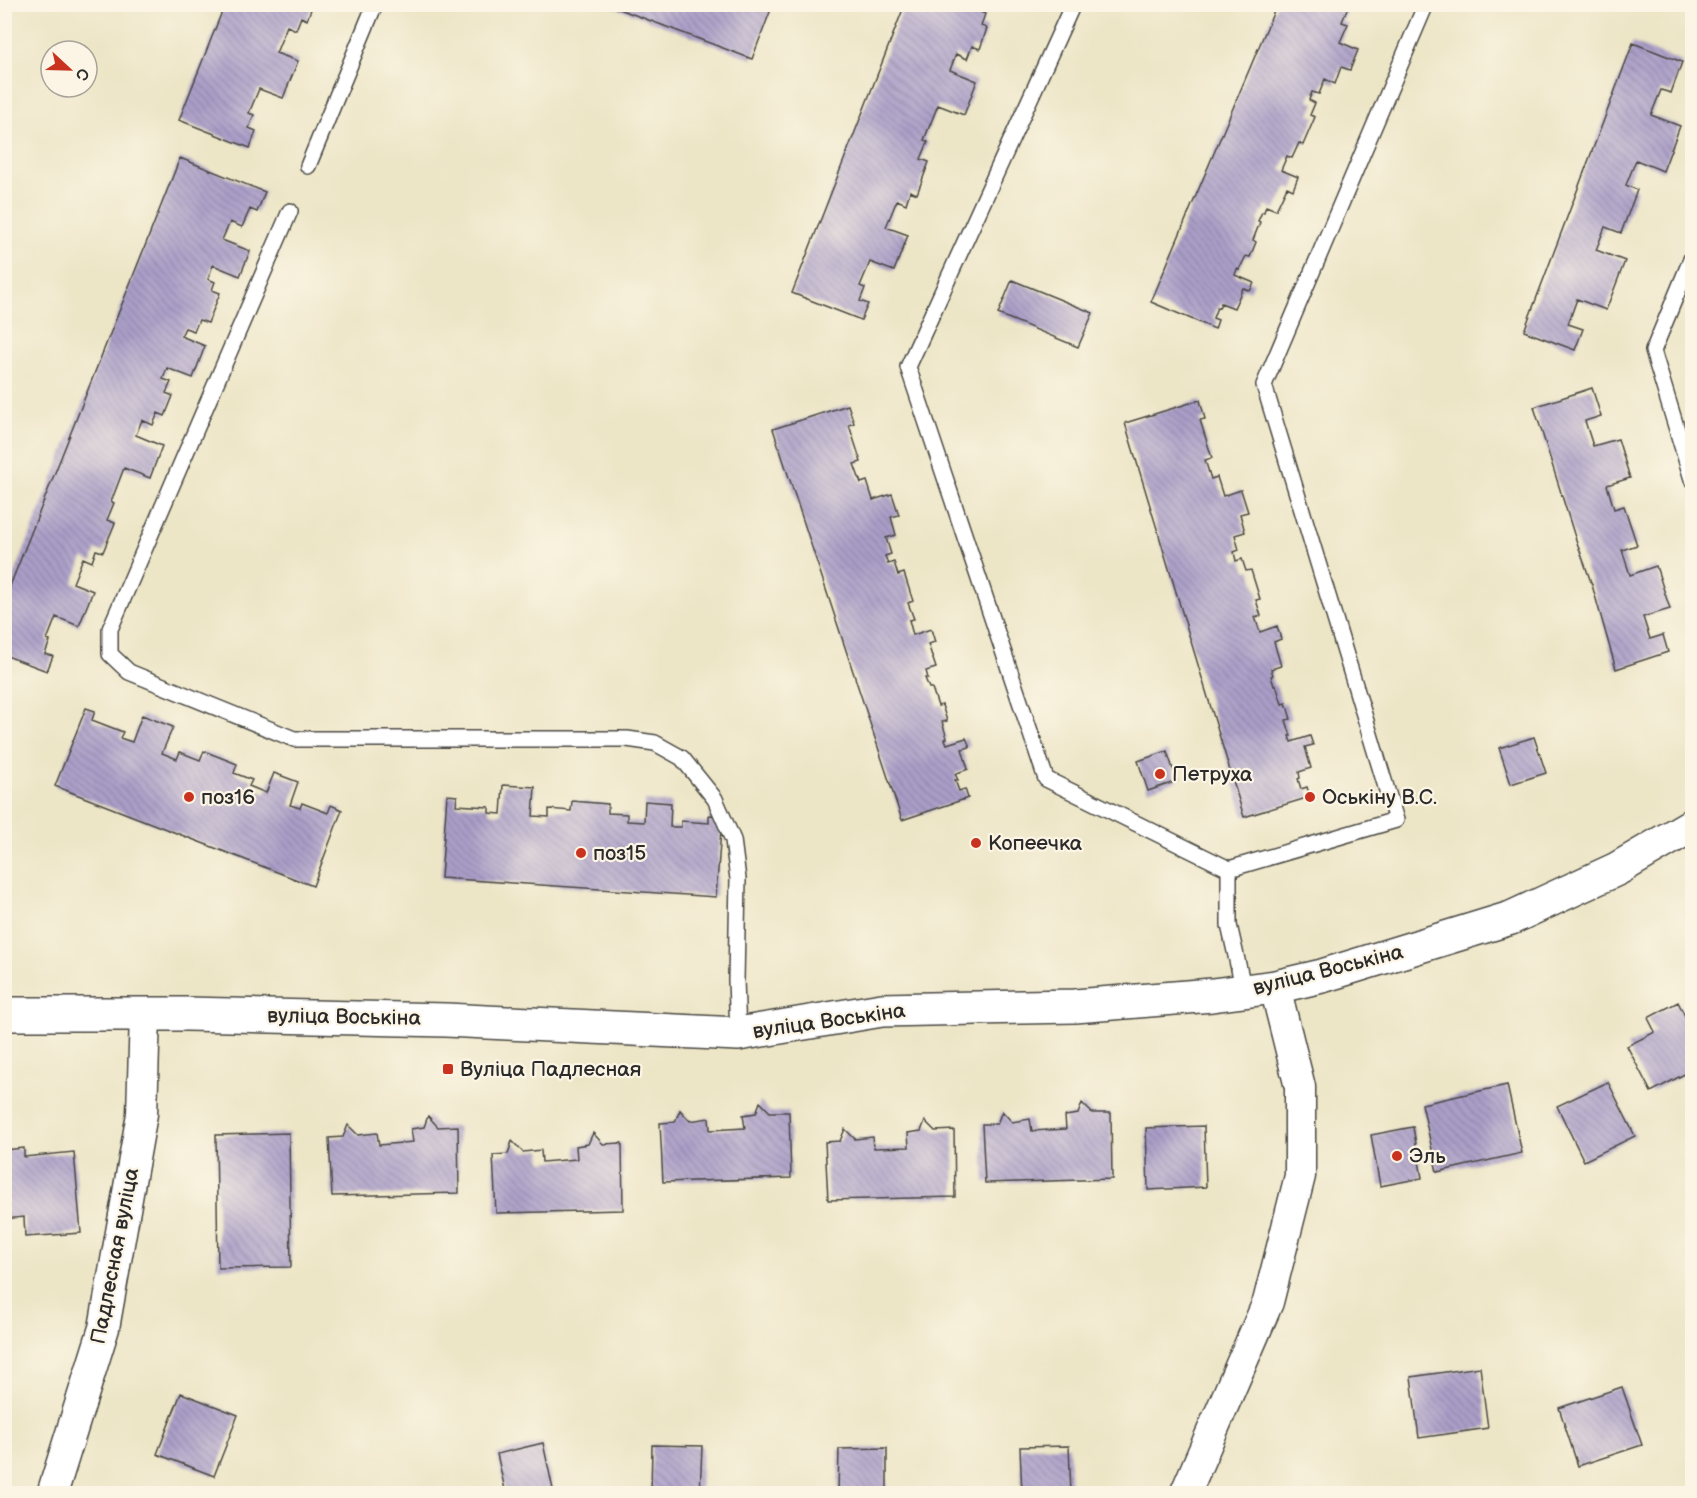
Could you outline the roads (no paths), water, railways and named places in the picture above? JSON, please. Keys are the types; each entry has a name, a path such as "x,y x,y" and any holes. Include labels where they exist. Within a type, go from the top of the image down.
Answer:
{"street":[{"name":"вуліца Воськіна","path":"4,1014 145,1014 446,1020 738,1034 882,1010 1075,1006 1260,989 1322,976 1511,918 1617,868 1692,825"},
{"path":"1185,1494 1268,1302 1300,1176 1300,1087 1260,989"},
{"name":"Падлесная вуліца","path":"52,1494 104,1328 142,1114 145,1014"}],"lane":[{"path":"308,166 375,4"},
{"path":"1073,4 908,367 1046,779 1228,869 1396,820 1264,385 1426,4"},
{"path":"290,211 110,629 110,654 129,672 294,739 627,740 655,743 682,758 715,799 733,840 738,879 736,980 738,1034"},
{"path":"1692,257 1653,351 1692,479"},
{"path":"1228,869 1229,925 1260,989"}],"place":[{"name":"Петруха","path":"1160,774"},
{"name":"поз16","path":"189,797"},
{"name":"Оськіну В.С.","path":"1310,797"},
{"name":"Копеечка","path":"976,843"},
{"name":"поз15","path":"581,853"},
{"name":"Вуліца Падлесная","path":"448,1069"},
{"name":"Эль","path":"1397,1156"}]}
